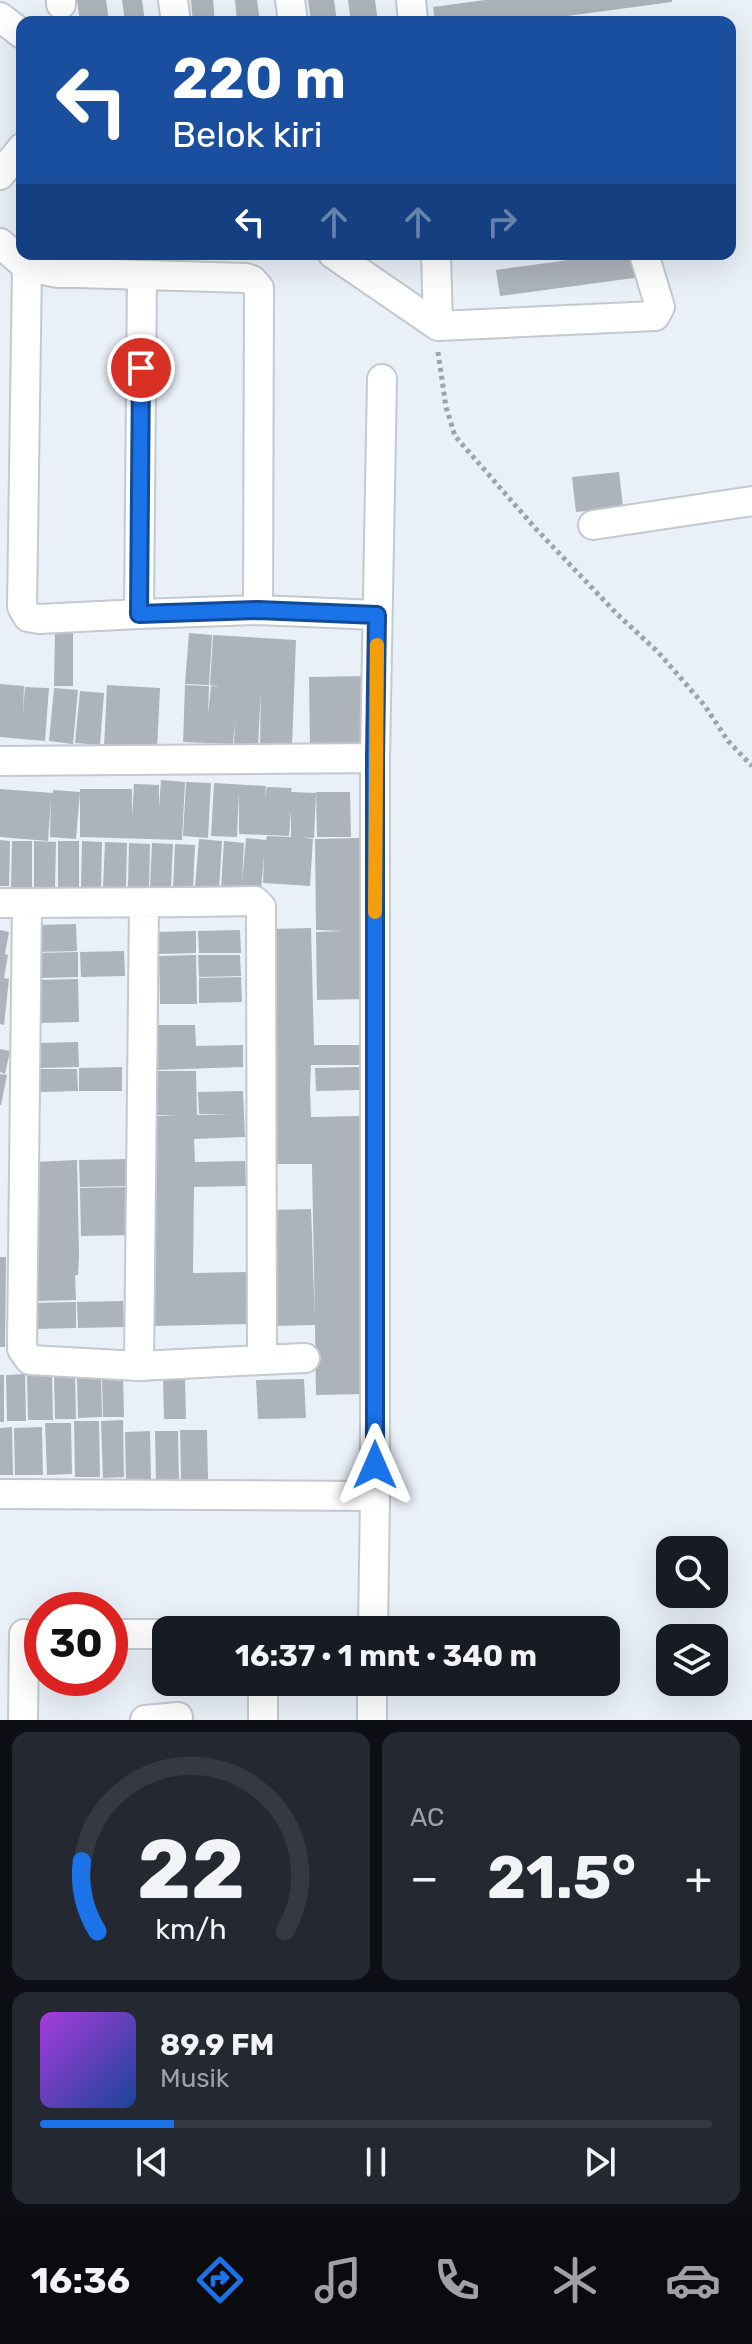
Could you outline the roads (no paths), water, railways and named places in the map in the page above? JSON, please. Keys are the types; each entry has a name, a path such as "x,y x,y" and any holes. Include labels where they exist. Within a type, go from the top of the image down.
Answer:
{"street":[{"path":"0,17 16,29"},
{"path":"0,175 16,155"},
{"path":"0,243 16,257"},
{"path":"19,260 27,267 58,273 87,264 142,275 246,278 259,288 258,610"},
{"path":"342,260 438,326 655,316 660,307 646,260"},
{"path":"436,260 438,326"},
{"path":"27,267 22,607 28,617 258,610 377,615"},
{"path":"139,614 142,275"},
{"path":"373,1616 375,758 382,379"},
{"path":"593,525 752,501"},
{"path":"0,761 375,758"},
{"path":"262,1360 261,907 255,901 14,903 12,1139 22,1349 30,1360 139,1366 305,1358"},
{"path":"139,1366 144,903"},
{"path":"0,1494 375,1496"},
{"path":"22,1634 23,1720"},
{"path":"128,1634 152,1634"},
{"path":"263,1696 263,1720"},
{"path":"372,1696 372,1720"},
{"path":"145,1720 178,1717"}]}
